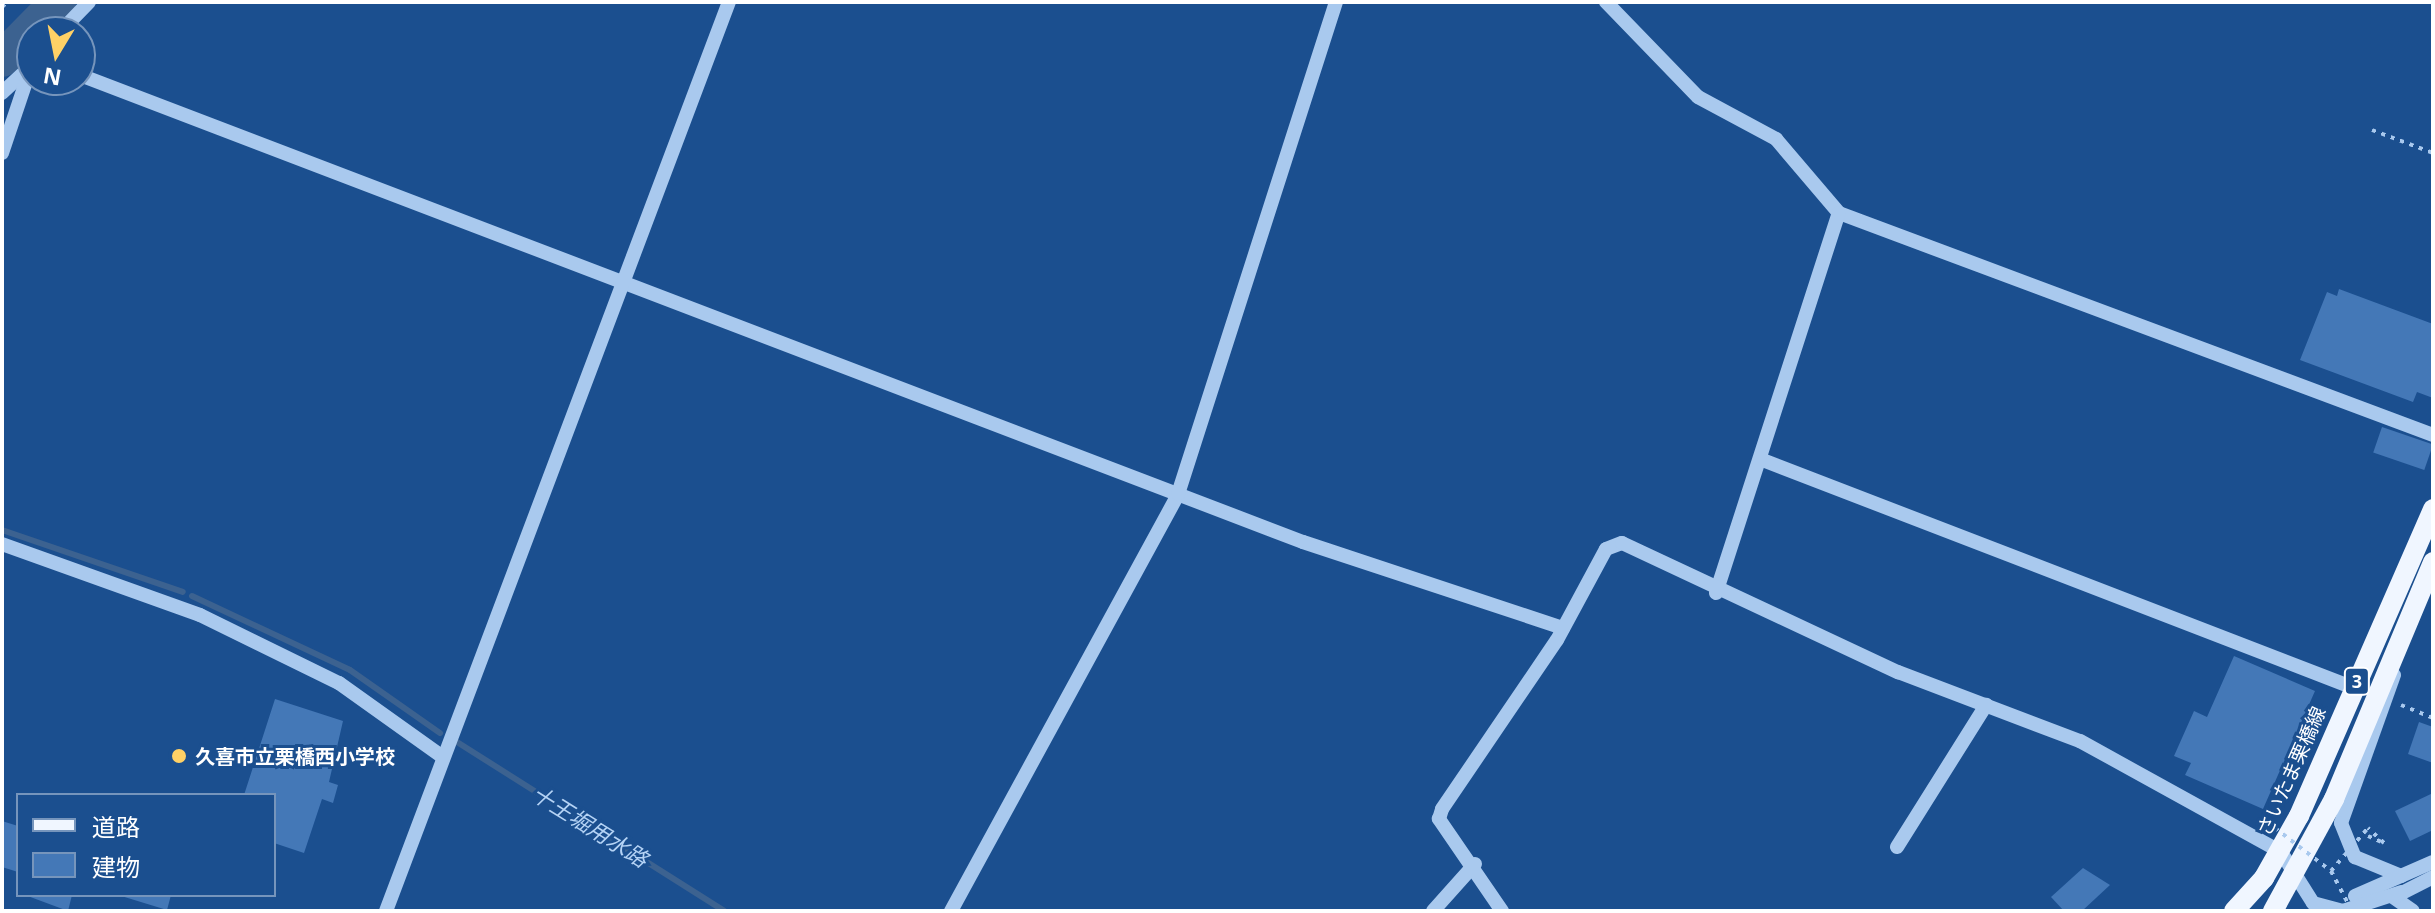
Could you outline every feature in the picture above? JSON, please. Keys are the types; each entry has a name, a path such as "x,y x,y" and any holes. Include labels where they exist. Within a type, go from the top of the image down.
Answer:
{"main road":[{"name":"さいたま栗橋線","path":"2234,911 2281,852 2433,509"},
{"name":"3","path":"2273,911 2293,879 2433,562"}],"street":[{"path":"386,911 440,755 729,2"},
{"path":"951,911 1178,494 1336,2"},
{"path":"1606,2 1698,97 1776,139 1839,213 2433,435"},
{"path":"96,81 1178,494 1563,628"},
{"path":"2,153 21,96"},
{"path":"1716,593 1839,213"},
{"path":"1760,459 2354,688"},
{"path":"2,544 200,615 339,683 440,755"},
{"path":"1502,911 1475,864 1439,819 1442,809 1563,628 1612,544 1632,546 1716,593 2080,741 2281,852 2293,879 2307,899 2324,910 2343,911 2433,877"},
{"path":"2413,609 2387,700 2341,823 2355,857 2398,888 2413,911"},
{"path":"1897,847 1986,705"},
{"path":"2361,911 2433,862"},
{"path":"1433,911 1475,864"}],"path":[{"path":"2,7 7,2"},
{"path":"2372,130 2433,153"},
{"path":"2387,700 2433,718"},
{"path":"2275,828 2331,871 2352,911"},
{"path":"2331,871 2368,828 2384,843 2368,836"}],"building":[{"path":"2339,289 2433,324 2433,398 2417,392 2413,402 2300,360 2327,292 2337,296"},
{"path":"2382,427 2433,445 2424,470 2373,453"},
{"path":"2234,656 2315,691 2263,809 2185,775 2191,763 2174,756 2194,711 2207,717"},
{"path":"275,699 343,721 329,782 338,785 333,803 322,799 304,853 276,844 276,793 245,793"},
{"path":"2419,722 2433,727 2433,763 2408,754"},
{"path":"2433,793 2433,830 2410,841 2395,811"},
{"path":"2,821 16,825 16,871 2,867"},
{"path":"2083,868 2110,885 2082,911 2064,911 2051,897"},
{"path":"30,897 72,897 68,911"},
{"path":"125,897 170,897 167,910"}],"waterway":[{"path":"2,59 58,2"},
{"name":"十王堀用水路","path":"2,530 183,592"},
{"name":"十王堀用水路","path":"192,596 350,670 440,733"},
{"name":"十王堀用水路","path":"457,742 724,911"}],"place":[{"name":"久喜市立栗橋西小学校","path":"179,756"}]}
